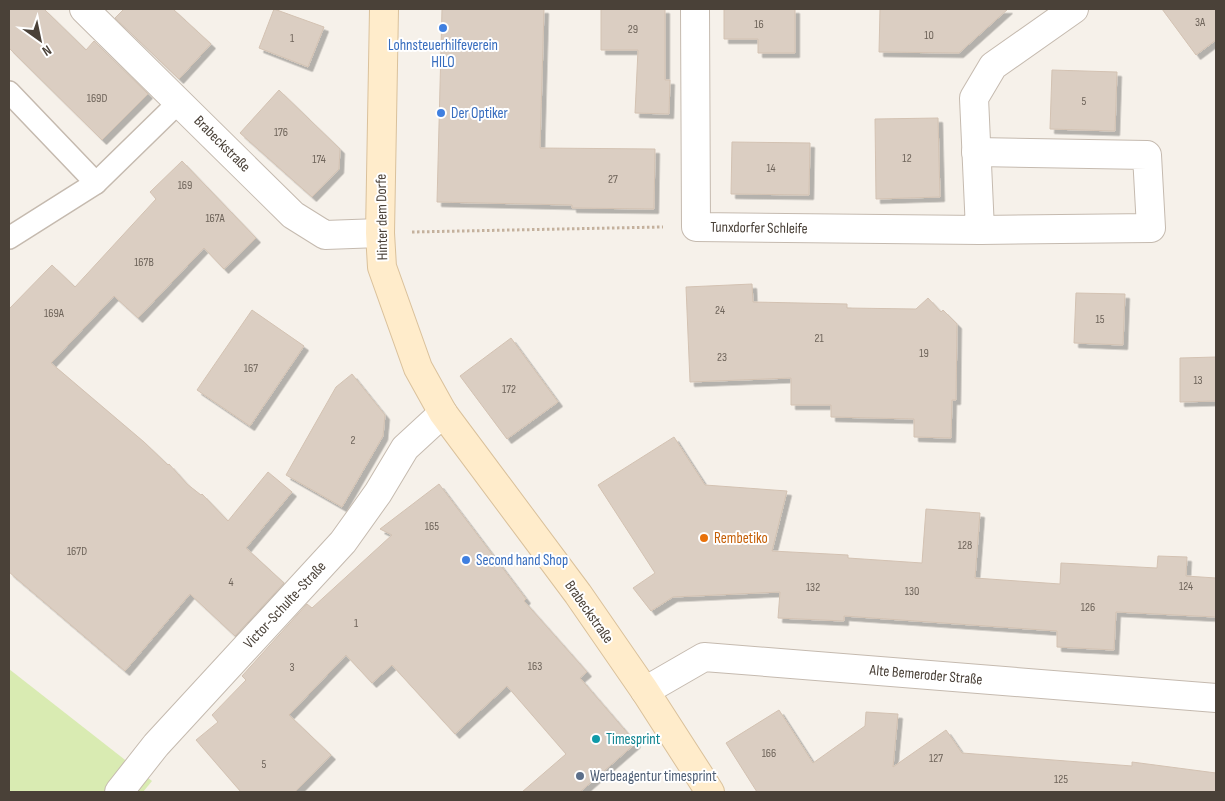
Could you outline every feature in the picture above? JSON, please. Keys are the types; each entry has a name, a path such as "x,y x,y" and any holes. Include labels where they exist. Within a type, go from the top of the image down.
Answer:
{"main road":[{"name":"Hinter dem Dorfe","path":"384,9 380,233 382,267 418,368 443,413"},
{"name":"Brabeckstraße","path":"443,413 578,594 645,691 710,792"}],"street":[{"name":"Brabeckstraße","path":"84,9 293,215 325,235 380,233"},
{"name":"Tunxdorfer Schleife","path":"695,9 696,227 980,230 1150,228 1147,155 976,152"},
{"path":"980,230 974,98 993,66 1074,9"},
{"name":"Victor-Schulte-Straße","path":"119,792 156,745 343,542 378,493 405,448 443,413"},
{"name":"Alte Bemeroder Straße","path":"645,691 704,657 1216,698"}],"lane":[{"path":"9,92 96,183"},
{"path":"12,231 96,183 179,102"}],"path":[{"path":"380,233 696,227"}],"green space":[{"path":"9,669 152,781 143,792 9,792"}],"building":[{"path":"9,9 44,9 86,50 94,41 148,94 102,140 9,48"},
{"path":"124,9 173,9 211,44 179,79 115,18"},
{"path":"274,9 324,27 308,67 259,48"},
{"path":"442,9 544,9 540,148 655,149 654,209 572,208 572,205 437,202"},
{"path":"601,9 665,9 665,80 670,80 669,114 635,113 638,50 601,50"},
{"path":"724,9 795,9 795,53 758,53 758,39 724,39"},
{"path":"880,9 1008,9 959,53 879,52"},
{"path":"1162,9 1216,9 1216,40 1196,55"},
{"path":"1052,70 1117,72 1115,131 1050,129"},
{"path":"279,90 340,149 339,169 312,197 240,133"},
{"path":"938,118 940,197 876,199 875,119"},
{"path":"732,142 810,143 809,195 731,194"},
{"path":"182,161 256,238 224,269 204,248 138,318 114,296 51,363 169,464 187,484 202,494 228,521 268,472 292,492 246,548 284,583 235,636 190,594 125,671 9,572 9,309 52,265 75,287 156,199 150,192"},
{"path":"752,284 753,302 847,304 847,308 916,309 928,298 941,312 943,310 957,324 956,400 952,400 951,438 914,437 914,419 831,417 831,405 791,405 791,378 690,382 686,287"},
{"path":"1076,293 1125,294 1123,345 1074,343"},
{"path":"252,310 304,346 250,426 197,390"},
{"path":"511,338 558,402 507,439 460,376"},
{"path":"1216,357 1216,401 1180,402 1180,358"},
{"path":"352,374 385,415 383,436 342,507 286,475 336,387"},
{"path":"674,437 705,485 787,491 772,551 848,555 848,558 922,563 926,509 980,513 975,578 1060,584 1061,563 1157,568 1158,556 1187,557 1186,576 1216,578 1216,617 1116,612 1114,650 1057,647 1057,631 844,616 844,621 778,618 780,592 673,597 651,611 633,588 655,573 598,485"},
{"path":"439,484 526,599 524,601 587,672 580,678 636,743 580,792 522,792 566,754 507,686 455,734 392,665 372,683 346,655 289,715 331,755 295,792 241,792 196,740 218,722 212,715 246,680 242,676 307,604 312,608 392,535 380,529"},
{"path":"779,710 813,763 865,726 866,712 898,714 893,767 946,730 962,753 1132,766 1132,762 1216,773 1216,792 757,792 726,743"}],"place":[{"name":"Lohnsteuerhilfeverein HILO","path":"443,28"},
{"name":"Der Optiker","path":"441,113"},
{"name":"Rembetiko","path":"704,538"},
{"name":"Second hand Shop","path":"466,560"},
{"name":"Timesprint","path":"596,739"},
{"name":"Werbeagentur timesprint","path":"580,776"}]}
